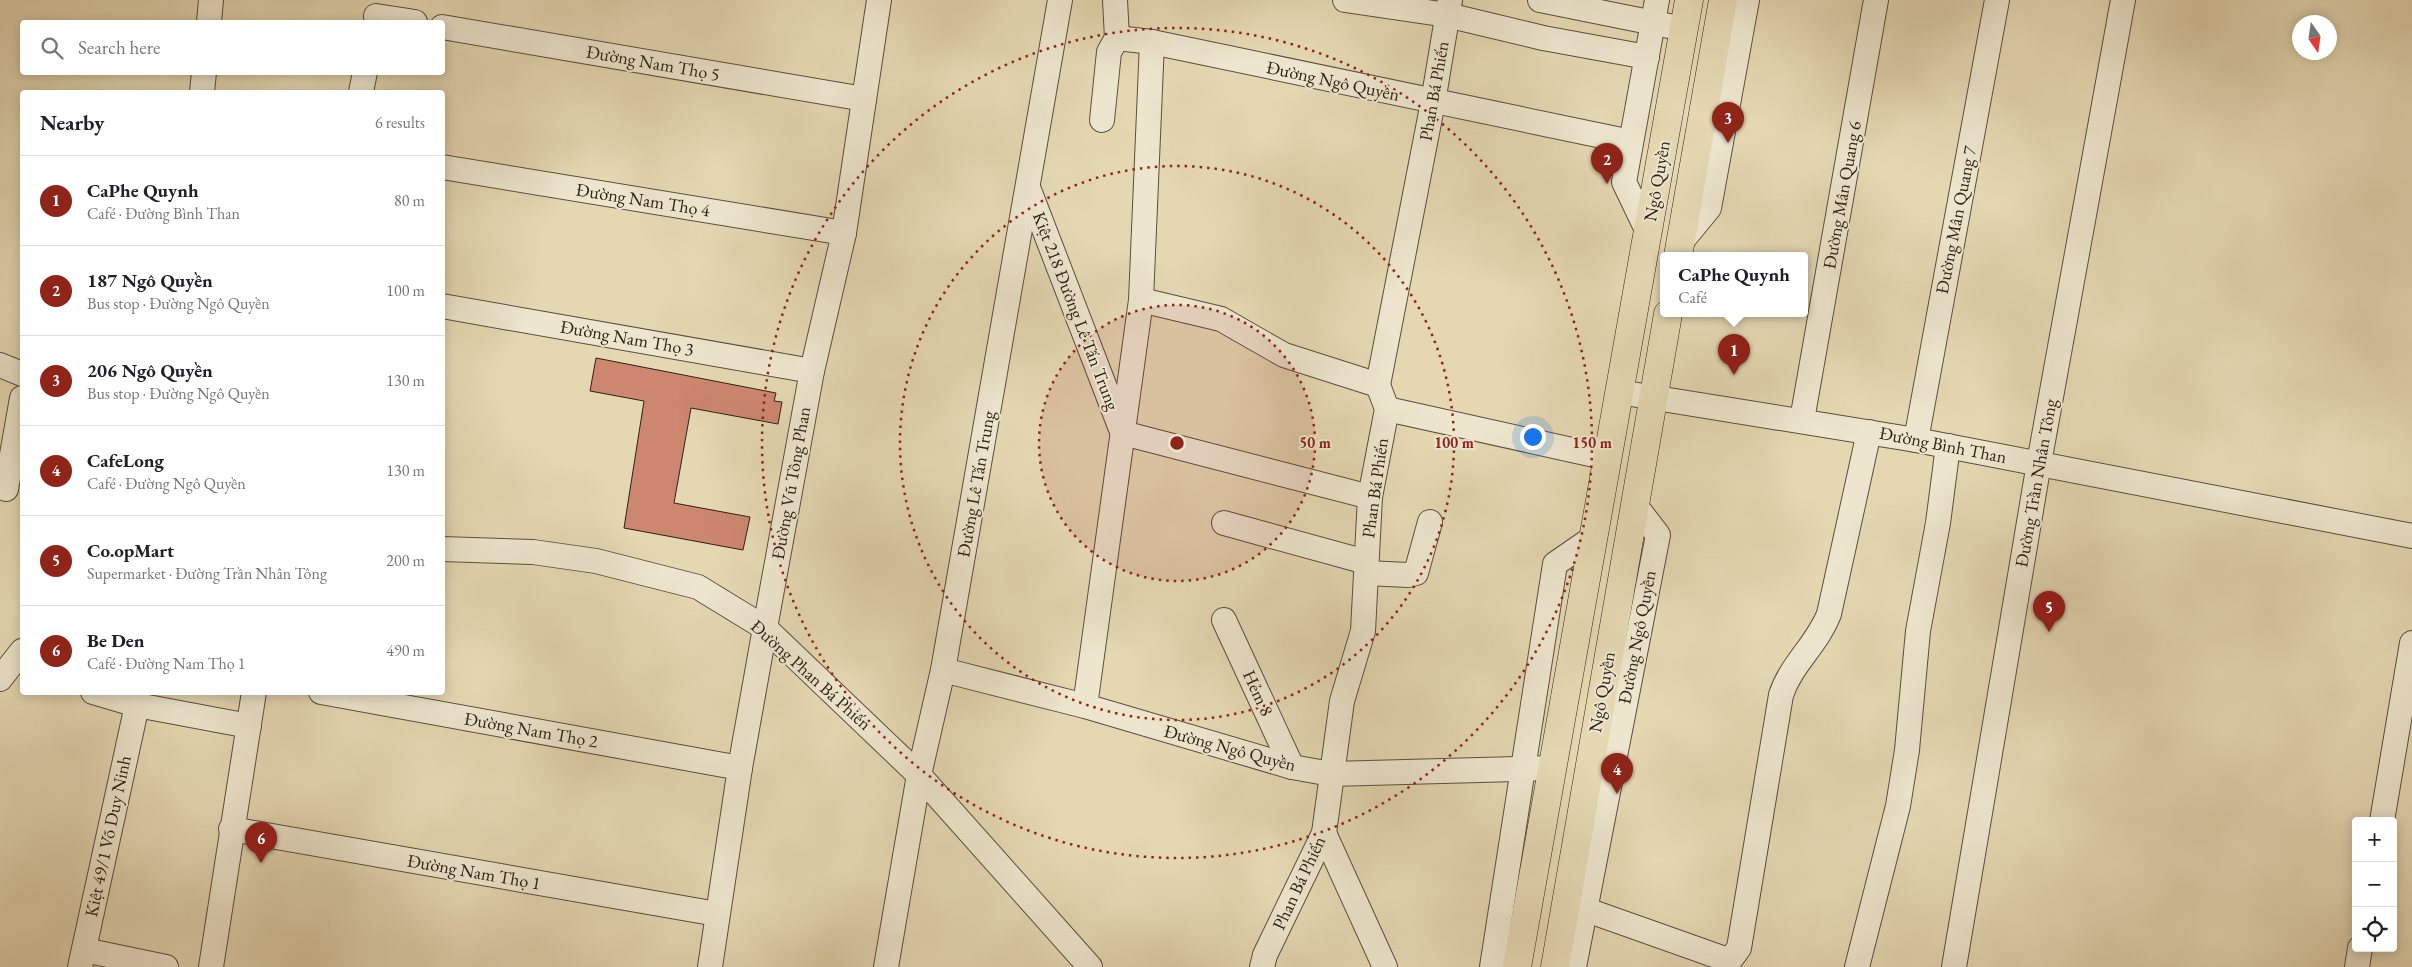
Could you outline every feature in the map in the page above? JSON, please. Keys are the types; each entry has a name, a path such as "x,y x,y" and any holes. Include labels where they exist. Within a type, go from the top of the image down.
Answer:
{"highway":[{"name":"Ngô Quyền","path":"1620,392 1689,0"},
{"name":"Ngô Quyền","path":"1679,249 1723,0"},
{"path":"1635,505 1667,317"},
{"path":"1594,537 1620,392"},
{"name":"Ngô Quyền","path":"1555,967 1635,505"},
{"name":"Ngô Quyền","path":"1517,967 1594,537"}],"street":[{"path":"209,20 211,0"},
{"name":"Đường Vũ Tông Phan","path":"710,967 740,768 812,371 844,233 880,0"},
{"name":"Đường Lê Tấn Trung","path":"886,967 919,775 943,670 1029,190 1060,0"},
{"path":"1102,120 1109,52 1117,38 1116,0"},
{"path":"1648,232 1624,182 1657,0"},
{"path":"1679,249 1709,208 1747,0"},
{"name":"Đường Mân Quang 6","path":"1802,420 1876,0"},
{"name":"Đường Mân Quang 7","path":"1916,440 1997,0"},
{"name":"Đường Trần Nhân Tông","path":"1954,967 2039,463 2123,0"},
{"path":"1543,38 1546,1 1684,29"},
{"path":"1360,2 1449,7 1543,38 1647,57"},
{"name":"Phan Bá Phiến","path":"1378,385 1433,102 1449,7"},
{"path":"376,13 406,20"},
{"name":"Đường Nam Thọ 5","path":"445,28 864,99"},
{"name":"Đường Ngô Quyền","path":"1117,38 1152,42 1631,142"},
{"path":"1085,706 1141,300 1152,42"},
{"path":"202,90 204,75"},
{"path":"361,90 364,75"},
{"name":"Đường Nam Thọ 4","path":"445,167 844,233"},
{"name":"Kiệt 218 Đường Lê Tấn Trung","path":"1029,190 1123,433"},
{"path":"1141,300 1221,319 1284,355 1378,385 1387,409 1608,458"},
{"name":"Đường Nam Thọ 3","path":"445,307 812,371"},
{"path":"0,365 20,373"},
{"name":"Đường Bình Than","path":"1620,392 1916,440 2412,536"},
{"name":"Phan Bá Phiến","path":"1262,967 1265,955 1324,833 1342,701 1363,631 1370,497 1387,409"},
{"path":"9,490 20,412"},
{"path":"1584,908 1732,963 1739,948 1781,695 1792,669 1818,638 1829,614 1869,432"},
{"path":"1123,433 1370,497"},
{"path":"1857,967 1898,806 1907,750 1918,631 1938,523 1948,446"},
{"name":"Đường Ngô Quyền","path":"1574,967 1658,534 1635,505"},
{"path":"1224,523 1366,568 1408,575 1416,573 1430,522"},
{"path":"1492,967 1555,564 1594,537"},
{"name":"Đường Phan Bá Phiến","path":"445,549 533,552 596,561 698,587 765,628 919,775 1090,967"},
{"name":"Hẻm 8","path":"1224,620 1292,767"},
{"path":"2383,817 2412,643"},
{"path":"0,679 20,654"},
{"name":"Đường Ngô Quyền","path":"943,670 1085,706 1292,767 1331,774 1554,768"},
{"path":"103,695 137,705 249,726"},
{"path":"211,967 231,829 254,695"},
{"name":"Đường Nam Thọ 2","path":"338,695 740,768"},
{"name":"Kiệt 49/1 Võ Duy Ninh","path":"82,959 137,705"},
{"name":"Đường Nam Thọ 1","path":"231,829 717,914"},
{"path":"1324,833 1385,967"},
{"path":"2357,967 2359,952"},
{"path":"82,959 166,967"}],"building":[{"path":"596,358 776,393 774,401 782,402 778,424 691,408 674,503 750,517 743,550 624,528 644,401 590,391"}],"place":[{"name":"206 Ngô Quyền","path":"1728,143"},
{"name":"187 Ngô Quyền","path":"1607,184"},
{"name":"CaPhe Quynh","path":"1734,375"},
{"name":"Co.opMart","path":"2049,632"},
{"name":"CafeLong","path":"1617,794"},
{"name":"Be Den","path":"261,863"}]}
